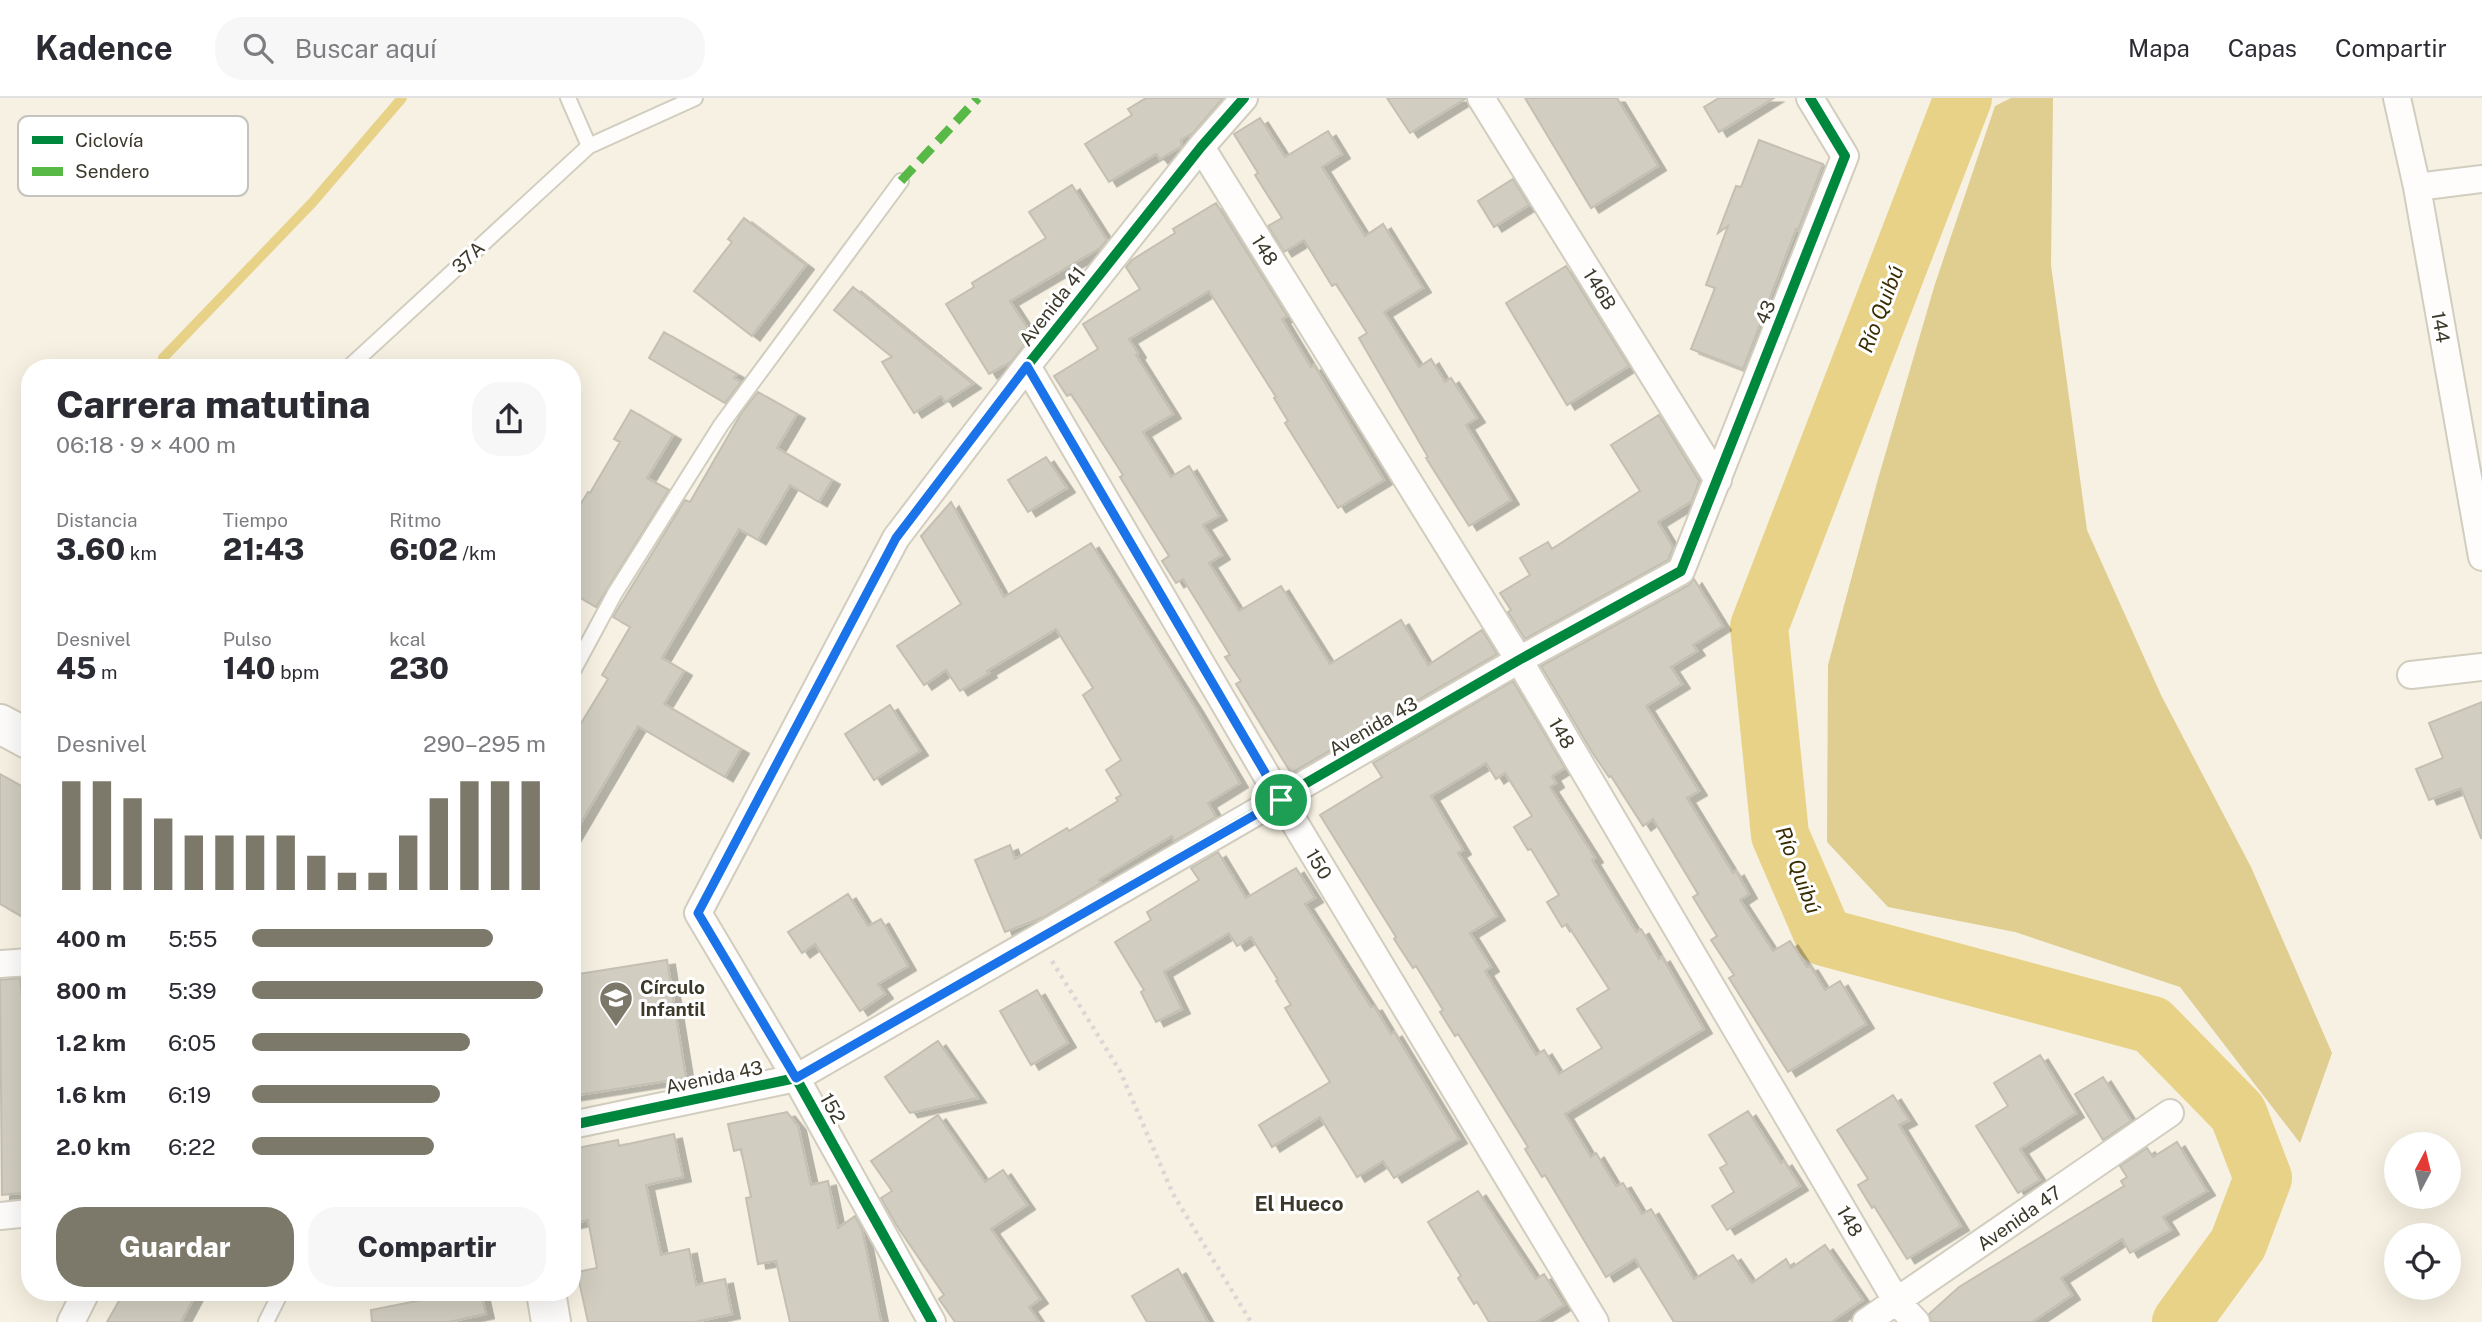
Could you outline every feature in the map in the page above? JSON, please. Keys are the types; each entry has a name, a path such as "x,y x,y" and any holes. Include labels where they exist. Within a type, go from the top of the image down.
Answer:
{"street":[{"name":"Avenida 41","path":"698,913 896,538 1027,366 1201,147 1244,98"},
{"name":"146B","path":"1481,98 1718,480"},
{"name":"43","path":"1718,480 1846,156 1810,98"},
{"name":"144","path":"2397,98 2417,187 2482,557"},
{"name":"148","path":"1201,147 1519,660 1897,1302 1916,1322"},
{"path":"2417,187 2482,179"},
{"name":"150","path":"1027,366 1281,800 1595,1322"},
{"name":"Avenida 43","path":"581,1123 796,1078 1519,660 1681,571 1718,480"},
{"path":"2411,675 2482,667"},
{"path":"0,724 21,735"},
{"name":"152","path":"698,913 796,1078 932,1322"},
{"path":"0,964 21,962"},
{"name":"Avenida 47","path":"1867,1322 2170,1113"},
{"path":"0,1216 21,1214"},
{"path":"71,1322 82,1301"},
{"path":"548,1301 551,1322"}],"lane":[{"path":"568,98 589,146"},
{"name":"37A","path":"358,359 589,146 695,98"},
{"path":"581,656 615,593 721,425 901,181"},
{"path":"266,1322 276,1301"}],"path":[{"path":"1038,939 1120,1071 1173,1194 1251,1322"}],"shaded area":[{"path":"2011,98 2053,98 2051,265 2087,530 2161,695 2251,867 2332,1053 2300,1143 2180,987 2015,932 1888,907 1827,842 1828,665 1878,479 1935,284 1995,106"}],"building":[{"path":"1146,98 1223,98 1193,133 1181,140 1182,146 1160,159 1156,154 1109,182 1085,144 1132,115 1128,109"},
{"path":"1387,98 1465,98 1465,99 1410,133"},
{"path":"1525,98 1617,98 1658,166 1591,208"},
{"path":"1719,98 1774,98 1719,132 1704,107"},
{"path":"1260,118 1285,157 1328,131 1342,154 1322,167 1365,236 1383,224 1423,288 1384,312 1419,367 1431,359 1445,382 1451,378 1477,418 1466,425 1511,500 1469,526 1426,458 1428,457 1359,338 1367,333 1336,284 1332,286 1304,240 1284,252 1268,226 1282,218 1255,175 1258,173 1234,134"},
{"path":"1759,140 1823,164 1743,369 1691,349 1715,288 1706,285 1728,226 1718,233 1736,186 1741,187"},
{"path":"1513,179 1529,205 1494,227 1478,201"},
{"path":"1072,185 1107,240 1100,248 1010,301 1032,335 1011,362 989,374 946,304 974,287 972,283 1046,238 1029,212"},
{"path":"1216,203 1287,316 1282,319 1311,367 1314,365 1384,480 1338,508 1285,423 1288,421 1274,398 1276,397 1209,291 1129,339 1173,414 1143,432 1171,477 1189,466 1219,516 1203,525 1222,555 1209,563 1239,611 1281,586 1330,664 1401,620 1428,665 1482,630 1497,654 1291,773 1236,684 1241,681 1225,657 1230,655 1183,579 1176,583 1162,561 1169,556 1120,477 1123,475 1071,394 1067,396 1054,376 1098,349 1083,324 1140,289 1126,267 1132,260 1175,233 1173,229"},
{"path":"744,218 806,265 752,336 694,291 732,242 728,239"},
{"path":"1566,266 1629,366 1567,405 1506,303"},
{"path":"853,287 973,384 945,402 941,396 914,413 882,362 892,357 834,310"},
{"path":"664,332 737,374 734,378 741,382 725,403 649,358"},
{"path":"758,392 797,414 777,448 832,480 819,502 790,485 758,540 739,529 662,658 684,671 664,704 741,749 725,777 638,726 581,823 581,723 608,679 602,675 630,627 613,617 685,500 690,502 742,412"},
{"path":"631,410 673,435 647,478 669,490 596,607 581,598 581,503 620,442 614,439"},
{"path":"1659,415 1699,481 1692,501 1658,522 1673,547 1668,560 1525,639 1500,593 1530,575 1520,558 1548,542 1552,549 1640,491 1611,445"},
{"path":"1046,457 1067,488 1028,512 1008,480"},
{"path":"951,502 1004,597 1091,543 1240,783 1208,803 1216,817 1174,841 1172,836 1044,917 1005,932 975,860 1010,845 1015,859 1118,801 1116,798 1121,795 1106,770 1121,760 1083,695 1093,688 1056,629 987,671 989,673 960,691 946,670 924,685 897,646 961,604 921,536"},
{"path":"1694,579 1723,626 1693,645 1697,651 1671,667 1682,684 1646,706 1699,791 1687,798 1749,894 1740,900 1773,951 1790,941 1825,990 1840,981 1866,1024 1788,1072 1729,978 1734,975 1711,940 1717,936 1693,897 1698,894 1653,819 1643,826 1592,752 1541,666 1689,585"},
{"path":"1513,681 1565,768 1552,776 1556,783 1550,787 1595,858 1592,860 1636,932 1641,929 1659,959 1662,957 1704,1029 1565,1114 1591,1157 1596,1153 1616,1186 1623,1183 1642,1214 1651,1209 1694,1279 1733,1255 1752,1283 1786,1259 1791,1268 1825,1245 1863,1300 1831,1322 1674,1322 1635,1259 1606,1277 1545,1175 1542,1177 1525,1149 1528,1147 1458,1034 1455,1036 1440,1012 1443,1010 1416,966 1413,968 1394,939 1396,937 1320,815 1382,777 1373,763","holes":["1486,763 1496,779 1505,773 1532,816 1514,827 1559,895 1547,902 1562,927 1567,924 1609,989 1577,1009 1602,1048 1559,1074 1544,1050 1536,1055 1485,971 1491,967 1470,933 1497,916 1458,853 1463,850 1431,796"]},
{"path":"2482,702 2481,838 2461,788 2429,800 2416,769 2443,758 2429,723"},
{"path":"890,705 920,751 874,780 845,734"},
{"path":"0,774 21,786 21,916 0,904"},
{"path":"1218,852 1246,898 1296,868 1315,898 1305,904 1371,1007 1374,1006 1391,1034 1394,1032 1459,1139 1394,1178 1383,1161 1357,1177 1320,1117 1272,1147 1259,1125 1330,1082 1285,1008 1291,1005 1251,937 1237,946 1229,933 1164,972 1182,1009 1156,1022 1141,992 1144,990 1115,942 1151,920 1147,912 1199,880 1191,868"},
{"path":"848,894 868,926 881,919 908,966 878,984 885,994 860,1011 815,944 802,953 788,932"},
{"path":"667,960 686,1078 581,1095 581,974"},
{"path":"20,978 21,988 21,1193 2,1195 0,980"},
{"path":"1037,990 1068,1043 1031,1065 1000,1011"},
{"path":"938,1041 978,1098 910,1113 885,1077"},
{"path":"2040,1055 2076,1113 2020,1149 2040,1180 2018,1193 1976,1126 2008,1106 1994,1083"},
{"path":"2103,1077 2131,1121 2103,1140 2075,1094"},
{"path":"1893,1095 1909,1120 1899,1125 1961,1226 1907,1259 1858,1185 1868,1179 1837,1130"},
{"path":"1748,1111 1781,1163 1784,1161 1800,1186 1727,1230 1712,1206 1734,1192 1720,1168 1727,1164 1709,1135"},
{"path":"787,1112 798,1126 811,1185 828,1181 838,1228 855,1216 862,1229 881,1322 790,1322 776,1261 758,1264 746,1198 751,1197 741,1149 734,1151 728,1124"},
{"path":"938,1115 985,1182 1003,1170 1027,1205 991,1229 1040,1299 1029,1307 1039,1322 955,1322 939,1299 944,1295 881,1198 892,1191 871,1161"},
{"path":"674,1134 683,1177 646,1185 661,1255 689,1249 696,1285 725,1279 732,1314 695,1322 588,1322 581,1290 581,1271 597,1268 588,1220 581,1222 581,1147 618,1140 619,1146"},
{"path":"2177,1142 2207,1191 2163,1217 2171,1230 2130,1253 2122,1239 2061,1278 2072,1295 2032,1322 1931,1322 1929,1314 1959,1287 2124,1186 2121,1181 2127,1177 2120,1166 2147,1148 2153,1157"},
{"path":"1478,1191 1536,1279 1544,1274 1564,1305 1536,1322 1489,1322 1458,1278 1461,1276 1428,1222"},
{"path":"1178,1269 1208,1322 1147,1322 1132,1296"},
{"path":"119,1301 192,1301 181,1322 107,1322"},
{"path":"416,1301 483,1301 486,1314 449,1322 372,1322 371,1310"}],"waterway":[{"path":"163,358 312,203 402,98"},
{"name":"Río Quibú","path":"1963,98 1759,627 1780,835 1824,937 2152,1025 2238,1113 2263,1178 2238,1244 2181,1322"}],"marked path":[{"path":"901,181 978,98"}],"cycle path":[{"path":"932,1322 796,1078 698,913 896,538 1027,366 1201,147 1244,98"},
{"path":"581,1123 796,1078 1519,660 1681,571 1845,156 1810,98"}],"place":[{"name":"Círculo Infantil","path":"616,1028"}],"district":[{"name":"El Hueco","path":"1299,1204"}],"route":[{"path":"1027,366 1281,800 796,1078 698,913 896,538 1027,366"}]}
